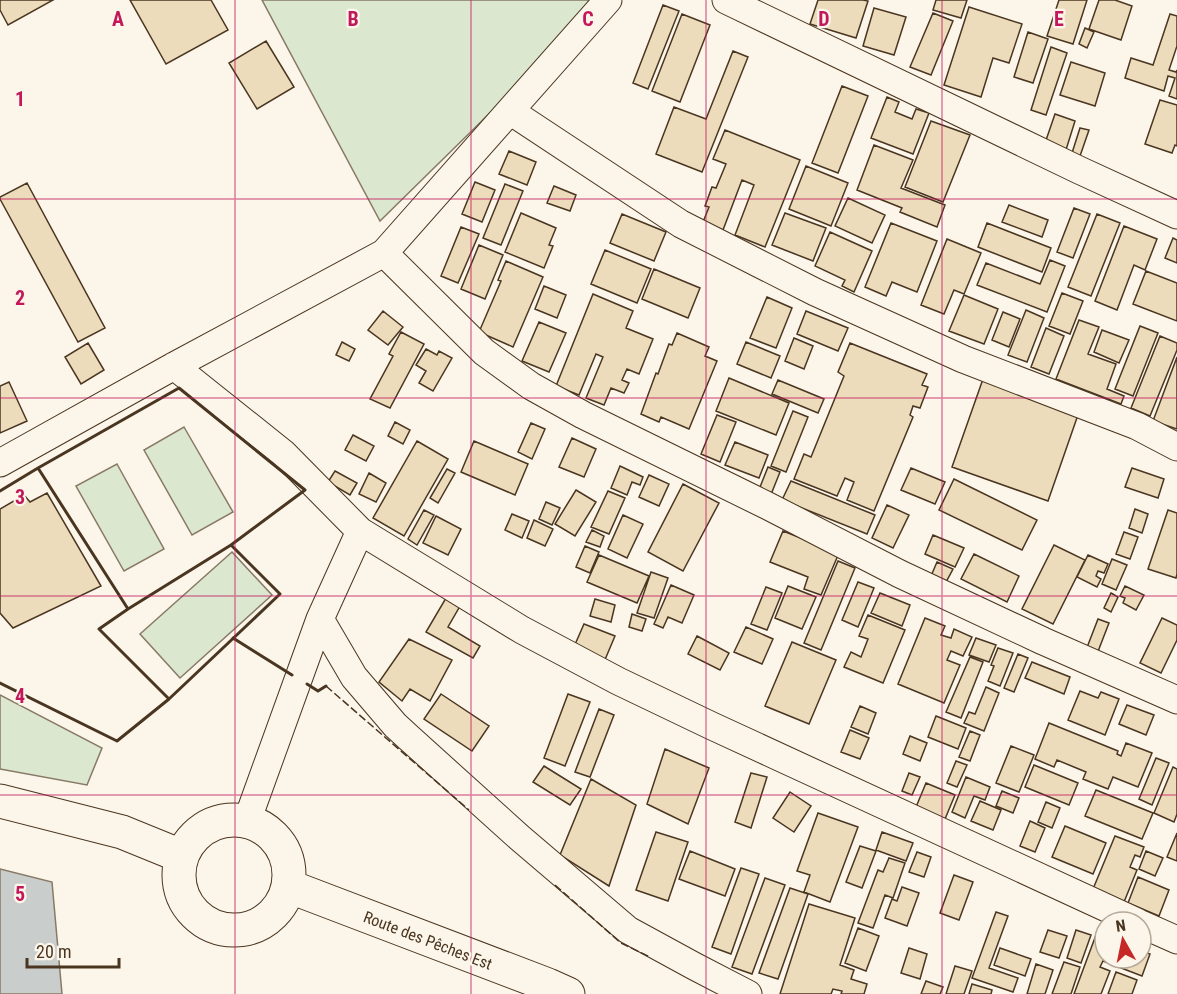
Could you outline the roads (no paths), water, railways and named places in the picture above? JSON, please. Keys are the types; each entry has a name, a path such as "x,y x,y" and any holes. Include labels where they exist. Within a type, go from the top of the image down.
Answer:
{"street":[{"path":"0,463 384,253 608,0"},
{"path":"726,0 1177,215"},
{"path":"510,111 681,224 815,292 963,359 1137,426 1177,447"},
{"path":"384,253 484,352 531,386 583,415 900,574 1177,700"},
{"path":"174,366 283,453 360,531 522,630 618,681 733,736 1111,910"},
{"path":"247,820 320,619 360,531"},
{"path":"320,619 354,677 395,725 520,838 628,930 748,994"},
{"path":"0,801 122,832 181,856"},
{"path":"230,819 247,820 262,827 276,839 285,852 289,869 288,886 281,903 270,917 254,926 236,930 218,928 202,920 188,907 180,891 178,874 181,856 189,842 200,830 230,819"},
{"name":"Route des Pêches Est","path":"288,886 568,994"},
{"path":"1153,929 1177,940"}]}
